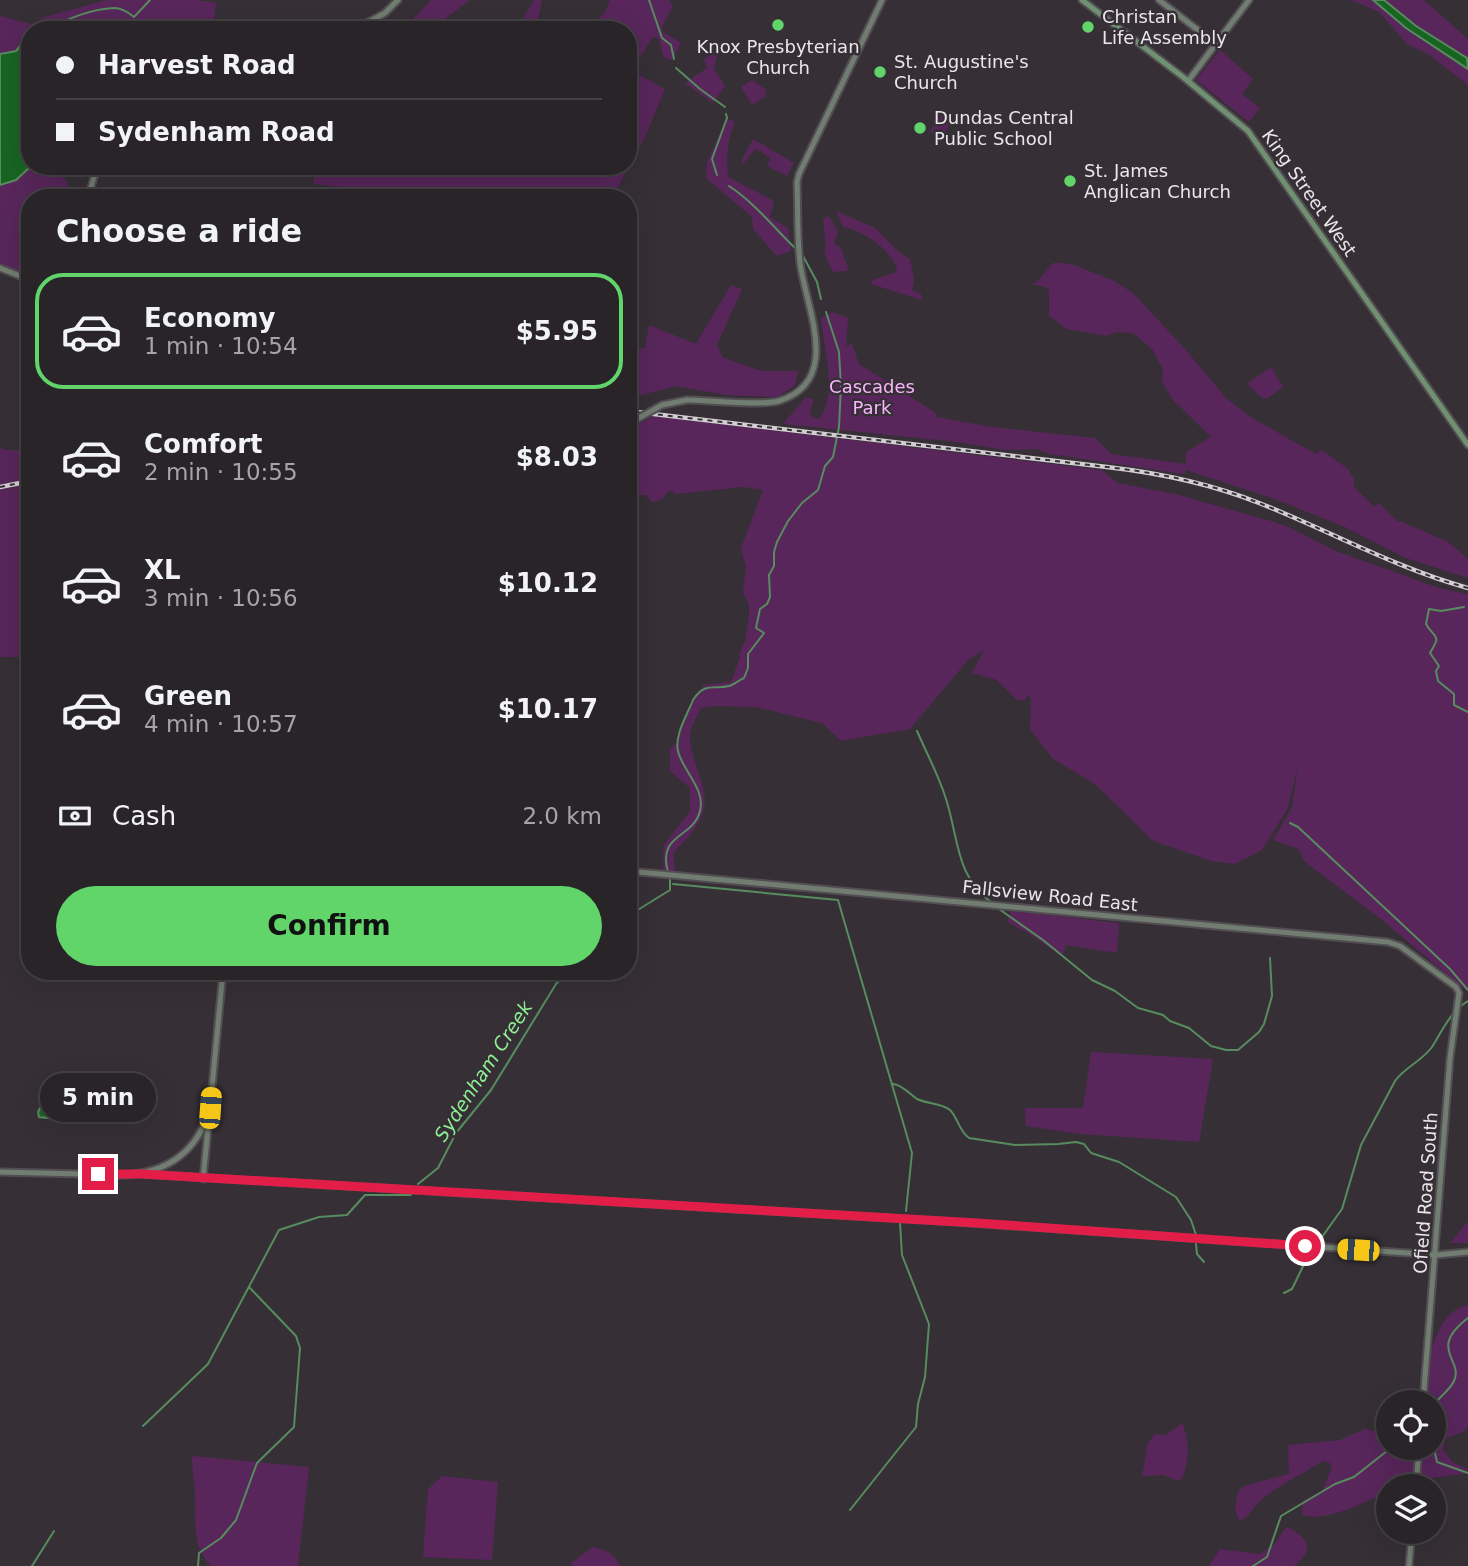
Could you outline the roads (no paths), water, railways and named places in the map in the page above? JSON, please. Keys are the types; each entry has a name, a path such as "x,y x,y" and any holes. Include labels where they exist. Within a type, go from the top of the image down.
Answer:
{"main road":[{"name":"King Street West","path":"1082,0 1241,123 1252,135 1468,445"}],"street":[{"path":"370,21 385,13 398,0"},
{"path":"637,419 662,405 687,400 779,401 798,391 811,377 817,351 800,257 797,182 807,153 882,0"},
{"path":"1159,0 1216,44"},
{"path":"1188,81 1249,0"},
{"path":"0,268 21,276"},
{"name":"Fallsview Road East","path":"637,872 1388,942 1399,946 1456,987"},
{"path":"203,1179 222,980"},
{"name":"Ofield Road South","path":"1424,1390 1450,1058 1459,993 1456,987"},
{"path":"142,1174 168,1164 187,1150 201,1133 210,1108"},
{"path":"0,1172 142,1174 969,1223 1436,1255 1468,1252"},
{"path":"1409,1566 1411,1544"}],"waterway":[{"path":"66,21 89,12 114,8 134,17 150,0"},
{"name":"Sydenham Creek","path":"649,0 662,38 671,45 674,59"},
{"name":"Sydenham Creek","path":"676,68 725,107"},
{"name":"Sydenham Creek","path":"717,175 712,159 727,118 726,114"},
{"name":"Sydenham Creek","path":"729,186 756,208 796,249"},
{"name":"Sydenham Creek","path":"803,256 817,282 821,299"},
{"name":"Sydenham Creek","path":"668,872 667,850 696,820 701,803 697,787 678,751 682,725 693,700 702,690 733,685 744,678 748,668 748,654 764,633 756,628 760,609 767,604 770,597 769,575 774,566 777,542 802,503 818,490 825,466 833,457 839,427 841,386 839,352 826,312"},
{"path":"1464,607 1441,611 1429,609 1426,624 1436,637 1430,653 1439,666 1436,671 1438,681 1454,694 1454,705 1468,712"},
{"path":"917,731 942,788 964,867 980,892 992,903"},
{"path":"1290,823 1298,827 1450,969 1468,990"},
{"name":"Sydenham Creek","path":"637,910 670,890 670,877"},
{"path":"673,884 838,900 912,1153 906,1211"},
{"path":"999,909 1092,980 1115,991 1138,1008 1163,1015 1170,1021 1189,1028 1211,1046 1226,1050 1238,1050 1259,1032 1264,1024 1272,996 1270,958"},
{"name":"Sydenham Creek","path":"418,1184 438,1168 456,1133 491,1090 560,980"},
{"path":"1459,1007 1468,1001"},
{"path":"1317,1244 1342,1209 1361,1145 1395,1081 1428,1052 1453,1014"},
{"path":"893,1084 917,1099 950,1110 969,1138 1015,1145 1076,1142 1084,1144 1091,1153 1119,1162 1176,1197 1191,1220 1196,1235"},
{"name":"Sydenham Creek","path":"143,1426 208,1364 279,1230 319,1217 347,1215 365,1195 411,1195"},
{"path":"850,1510 916,1427 918,1404 925,1377 929,1324 902,1255 900,1223"},
{"path":"1196,1244 1197,1254 1204,1262"},
{"path":"1284,1293 1292,1289 1307,1258"},
{"path":"198,1566 199,1553 221,1538 236,1520 257,1463 294,1427 300,1348 296,1336 249,1287"},
{"path":"1446,1391 1456,1374 1449,1353 1450,1338 1468,1318"},
{"path":"1253,1566 1267,1557 1281,1516 1335,1484 1354,1477 1376,1460"},
{"path":"1437,1460 1468,1473"},
{"path":"32,1566 54,1531"}],"railway":[{"path":"637,412 1107,467 1184,480 1259,503 1414,570 1468,588"},
{"path":"0,487 21,483"}],"place":[{"name":"Knox Presbyterian Church","path":"778,25"},
{"name":"Christan Life Assembly","path":"1088,27"},
{"name":"St. Augustine's Church","path":"880,72"},
{"name":"Dundas Central Public School","path":"920,128"},
{"name":"St. James Anglican Church","path":"1070,181"}],"park label":[{"name":"Cascades Park","path":"872,397"}]}
